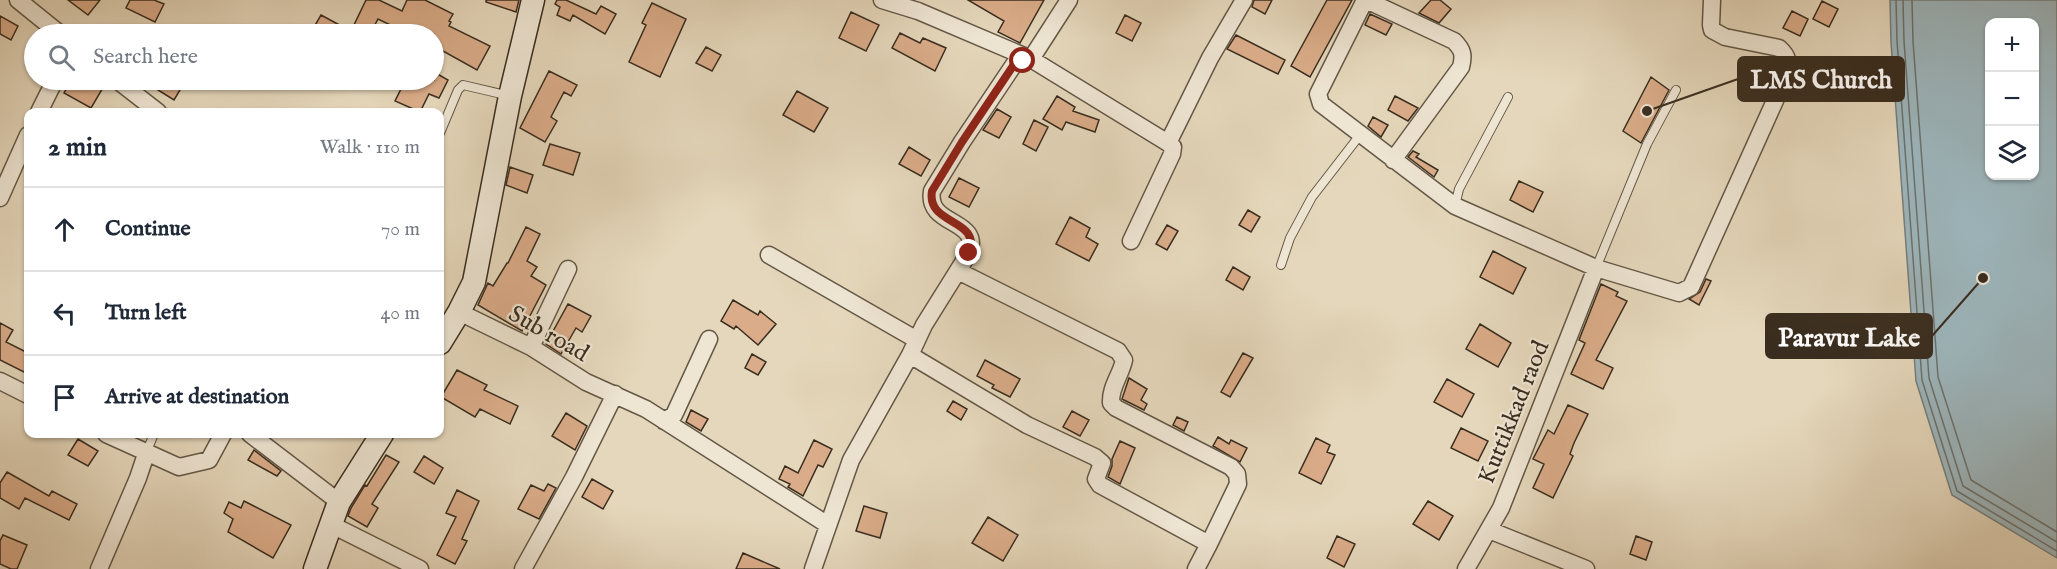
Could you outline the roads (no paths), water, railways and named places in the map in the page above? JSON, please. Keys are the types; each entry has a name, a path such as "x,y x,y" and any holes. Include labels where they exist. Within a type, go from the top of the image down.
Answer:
{"main road":[{"path":"444,336 474,282 510,96 533,0"},
{"path":"315,569 339,502 379,438"}],"street":[{"path":"18,0 48,24"},
{"path":"882,0 918,11 1030,59 1173,147 1172,154 1131,241"},
{"path":"813,569 852,460 914,348 924,325 973,243 970,235 932,208 930,200 932,191 1015,63 1030,59 1069,0"},
{"path":"1168,143 1210,58 1244,0"},
{"path":"1393,160 1461,67 1464,57 1461,48 1454,41 1366,0 1318,94 1321,104 1360,135 1455,207 1596,268 1679,293 1691,287 1787,74 1789,62 1779,48 1725,37 1712,30 1712,0"},
{"path":"41,108 50,90"},
{"path":"130,90 153,108"},
{"path":"0,198 24,144"},
{"path":"769,255 914,348 1027,425 1095,457 1102,463 1096,479 1100,485 1209,544"},
{"name":"Kuttikkad raod","path":"1466,569 1501,508 1596,268"},
{"path":"531,347 568,269"},
{"path":"958,271 1118,351 1124,360 1110,394 1111,403 1116,408 1231,467 1237,474 1238,484 1196,569"},
{"name":"Sub road","path":"459,312 531,347 586,382 646,409 828,525"},
{"path":"664,421 674,415 709,339"},
{"path":"0,381 24,393"},
{"path":"523,569 574,477 615,394"},
{"path":"114,438 179,467 209,460 221,438"},
{"path":"255,438 339,502"},
{"path":"99,569 146,454"},
{"path":"332,525 420,569"},
{"path":"1489,530 1586,569"}],"lane":[{"path":"444,123 458,90 463,85 510,96"},
{"path":"1596,268 1647,144 1676,90"},
{"path":"1455,207 1459,189 1508,96"},
{"path":"1281,265 1290,238 1312,197 1360,135"},
{"path":"146,454 152,438"}],"water":[{"path":"1890,0 2057,0 2057,558 1952,495 1916,381 1891,42"}],"place":[{"name":"LMS Church","path":"1647,111"},
{"name":"Paravur Lake","path":"1983,278"}]}
